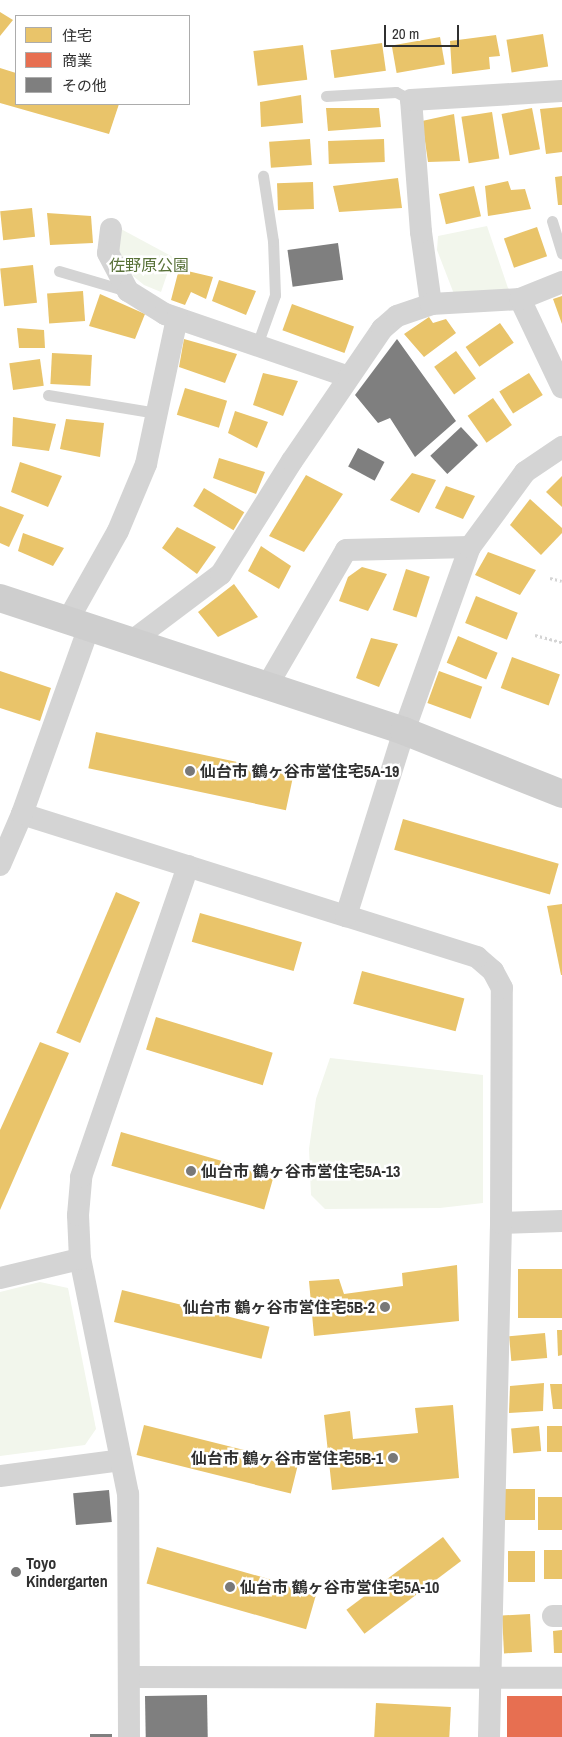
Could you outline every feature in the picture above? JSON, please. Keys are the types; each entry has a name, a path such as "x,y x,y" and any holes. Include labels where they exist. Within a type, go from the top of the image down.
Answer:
{"street":[{"path":"431,304 421,232 411,100 562,91"},
{"path":"111,228 108,253 128,291 177,318 350,377"},
{"path":"132,641 221,574 292,460 387,325 397,316 431,304 520,299 562,282"},
{"path":"520,299 562,387"},
{"path":"0,865 22,814 78,623 146,464 177,318"},
{"path":"346,916 404,731 470,547 525,472 562,447"},
{"path":"267,686 346,550 470,547"},
{"path":"0,598 404,731 562,794"},
{"path":"22,814 477,958 493,971 502,988 501,1223 489,1737"},
{"path":"129,1737 128,1494 80,1259 78,1215 82,1177 188,866"},
{"path":"501,1223 562,1221"},
{"path":"0,1278 80,1259"},
{"path":"0,1476 121,1460"},
{"path":"130,1677 562,1678"}],"lane":[{"path":"326,96 396,92 411,100"},
{"path":"257,345 274,295 273,241 263,176"},
{"path":"552,221 562,254"},
{"path":"59,271 128,291"},
{"path":"48,395 157,413"}],"path":[{"path":"550,578 562,581"},
{"path":"535,635 562,642"}],"green space":[{"path":"487,226 509,291 454,294 437,250 438,236"},
{"name":"佐野原公園","path":"121,229 173,257 161,292 144,285 127,271 116,255"},
{"path":"330,1058 483,1075 483,1203 440,1208 325,1209 311,1195 309,1149 316,1099"},
{"path":"40,1282 68,1288 96,1429 85,1445 0,1456 0,1292"}],"building: 住宅":[{"path":"0,12 13,20 0,36"},
{"path":"543,34 548,67 512,72 506,40"},
{"path":"496,35 500,56 489,57 490,69 452,74 450,41"},
{"path":"440,37 445,65 397,73 392,46"},
{"path":"382,43 386,71 334,78 331,50"},
{"path":"303,45 307,80 258,86 253,51"},
{"path":"0,68 15,73 15,105 119,105 109,134 0,103"},
{"path":"301,95 303,123 261,127 260,102"},
{"path":"562,107 562,152 546,154 540,109"},
{"path":"326,108 379,108 381,127 328,131"},
{"path":"532,108 540,149 510,155 502,114"},
{"path":"492,112 499,158 469,163 461,117"},
{"path":"454,114 460,161 428,162 422,121"},
{"path":"310,139 312,165 271,168 269,142"},
{"path":"384,139 385,162 329,164 328,141"},
{"path":"562,176 562,205 558,205 555,177"},
{"path":"398,178 402,208 339,212 333,186"},
{"path":"508,181 511,190 525,189 531,209 488,216 485,186"},
{"path":"313,182 314,209 278,210 277,183"},
{"path":"474,186 481,216 446,224 439,194"},
{"path":"32,208 35,237 3,240 0,211"},
{"path":"47,213 91,216 93,243 50,245"},
{"path":"537,227 547,256 514,268 504,238"},
{"path":"33,265 37,303 4,306 0,268"},
{"path":"179,269 213,277 206,299 191,292 185,305 171,300"},
{"path":"219,280 256,291 246,315 212,301"},
{"path":"83,291 85,321 49,323 47,294"},
{"path":"100,294 145,314 135,339 89,326"},
{"path":"562,296 562,324 553,299"},
{"path":"292,304 354,327 344,353 282,330"},
{"path":"429,317 433,323 446,319 456,333 424,357 404,334"},
{"path":"500,323 514,343 479,367 466,347"},
{"path":"17,328 44,330 45,348 19,348"},
{"path":"184,339 237,354 225,383 179,367"},
{"path":"456,351 476,379 454,394 434,367"},
{"path":"52,353 92,355 90,386 50,384"},
{"path":"40,359 44,386 13,390 9,363"},
{"path":"263,373 298,381 283,416 253,405"},
{"path":"529,373 543,395 513,414 499,392"},
{"path":"185,388 227,401 219,428 177,415"},
{"path":"493,398 512,425 487,443 468,416"},
{"path":"235,411 268,422 257,448 228,433"},
{"path":"13,417 56,424 49,451 12,446"},
{"path":"66,419 104,423 100,457 60,449"},
{"path":"219,458 265,472 256,494 213,478"},
{"path":"20,462 62,476 48,507 11,492"},
{"path":"412,473 436,480 419,513 390,500"},
{"path":"306,475 343,494 304,552 269,536"},
{"path":"562,476 562,507 546,492"},
{"path":"446,486 475,496 463,519 435,508"},
{"path":"204,488 244,512 233,530 193,506"},
{"path":"530,499 562,528 562,533 541,555 510,525"},
{"path":"0,506 24,515 9,547 0,543"},
{"path":"177,527 216,547 197,574 162,548"},
{"path":"23,533 64,548 53,566 18,551"},
{"path":"261,546 291,566 279,589 248,571"},
{"path":"488,552 536,570 520,595 475,575"},
{"path":"362,567 387,574 368,611 339,601 348,577"},
{"path":"406,569 430,577 416,618 393,610"},
{"path":"234,584 258,617 218,637 198,612"},
{"path":"476,596 518,613 507,640 465,623"},
{"path":"458,636 498,653 486,679 447,663"},
{"path":"371,638 398,644 379,687 356,678"},
{"path":"512,657 560,674 549,705 501,688"},
{"path":"0,671 51,688 40,721 0,708"},
{"path":"439,671 482,687 471,719 427,703"},
{"name":"仙台市 鶴ヶ谷市営住宅5A-19","path":"96,732 294,774 286,810 88,768"},
{"path":"403,819 559,864 550,894 394,850"},
{"path":"116,892 140,902 80,1043 56,1033"},
{"path":"562,904 562,975 561,975 547,906"},
{"path":"200,913 302,942 294,971 192,942"},
{"path":"362,971 464,998 456,1031 353,1004"},
{"path":"156,1017 273,1053 263,1085 146,1050"},
{"path":"40,1042 69,1053 0,1210 0,1130"},
{"name":"仙台市 鶴ヶ谷市営住宅5A-13","path":"121,1132 274,1176 264,1209 111,1166"},
{"name":"仙台市 鶴ヶ谷市営住宅5B-2","path":"457,1265 459,1321 314,1336 309,1281 339,1279 344,1294 403,1286 402,1273"},
{"path":"518,1269 562,1269 562,1318 518,1318"},
{"path":"122,1290 269,1327 262,1359 114,1322"},
{"path":"557,1330 562,1330 562,1355 558,1356"},
{"path":"545,1333 547,1358 511,1361 509,1336"},
{"path":"544,1383 543,1411 509,1413 510,1386"},
{"path":"550,1384 562,1384 562,1409 553,1409"},
{"name":"仙台市 鶴ヶ谷市営住宅5B-1","path":"453,1405 459,1478 332,1490 324,1415 350,1411 353,1439 418,1433 415,1408"},
{"path":"144,1425 298,1463 291,1494 137,1455"},
{"path":"539,1426 541,1451 513,1453 511,1428"},
{"path":"547,1426 562,1426 562,1452 547,1452"},
{"path":"504,1489 535,1489 535,1520 504,1520"},
{"path":"538,1497 562,1497 562,1530 538,1530"},
{"path":"443,1537 461,1561 364,1634 346,1610"},
{"name":"仙台市 鶴ヶ谷市営住宅5A-10","path":"157,1547 317,1593 306,1629 147,1584"},
{"path":"544,1550 562,1550 562,1579 544,1579"},
{"path":"508,1551 535,1551 535,1582 508,1582"},
{"path":"530,1614 532,1652 504,1653 502,1615"},
{"path":"562,1630 562,1653 554,1653 553,1631"},
{"path":"376,1703 451,1707 449,1737 374,1737"}],"building: 商業":[{"path":"507,1696 562,1696 562,1737 507,1737"}],"building: その他":[{"path":"338,243 343,280 293,287 287,250"},
{"path":"397,339 456,421 415,457 390,418 378,423 355,395"},
{"path":"461,427 478,445 447,474 430,456"},
{"path":"358,448 384,462 375,481 348,467"},
{"path":"109,1490 112,1522 76,1525 73,1493"},
{"path":"207,1695 208,1737 146,1737 145,1696"},
{"path":"90,1734 112,1734 112,1737 90,1737"}],"place":[{"name":"仙台市 鶴ヶ谷市営住宅5A-19","path":"190,771"},
{"name":"仙台市 鶴ヶ谷市営住宅5A-13","path":"191,1171"},
{"name":"仙台市 鶴ヶ谷市営住宅5B-2","path":"385,1307"},
{"name":"仙台市 鶴ヶ谷市営住宅5B-1","path":"393,1458"},
{"name":"Toyo Kindergarten","path":"16,1572"},
{"name":"仙台市 鶴ヶ谷市営住宅5A-10","path":"230,1587"}]}
